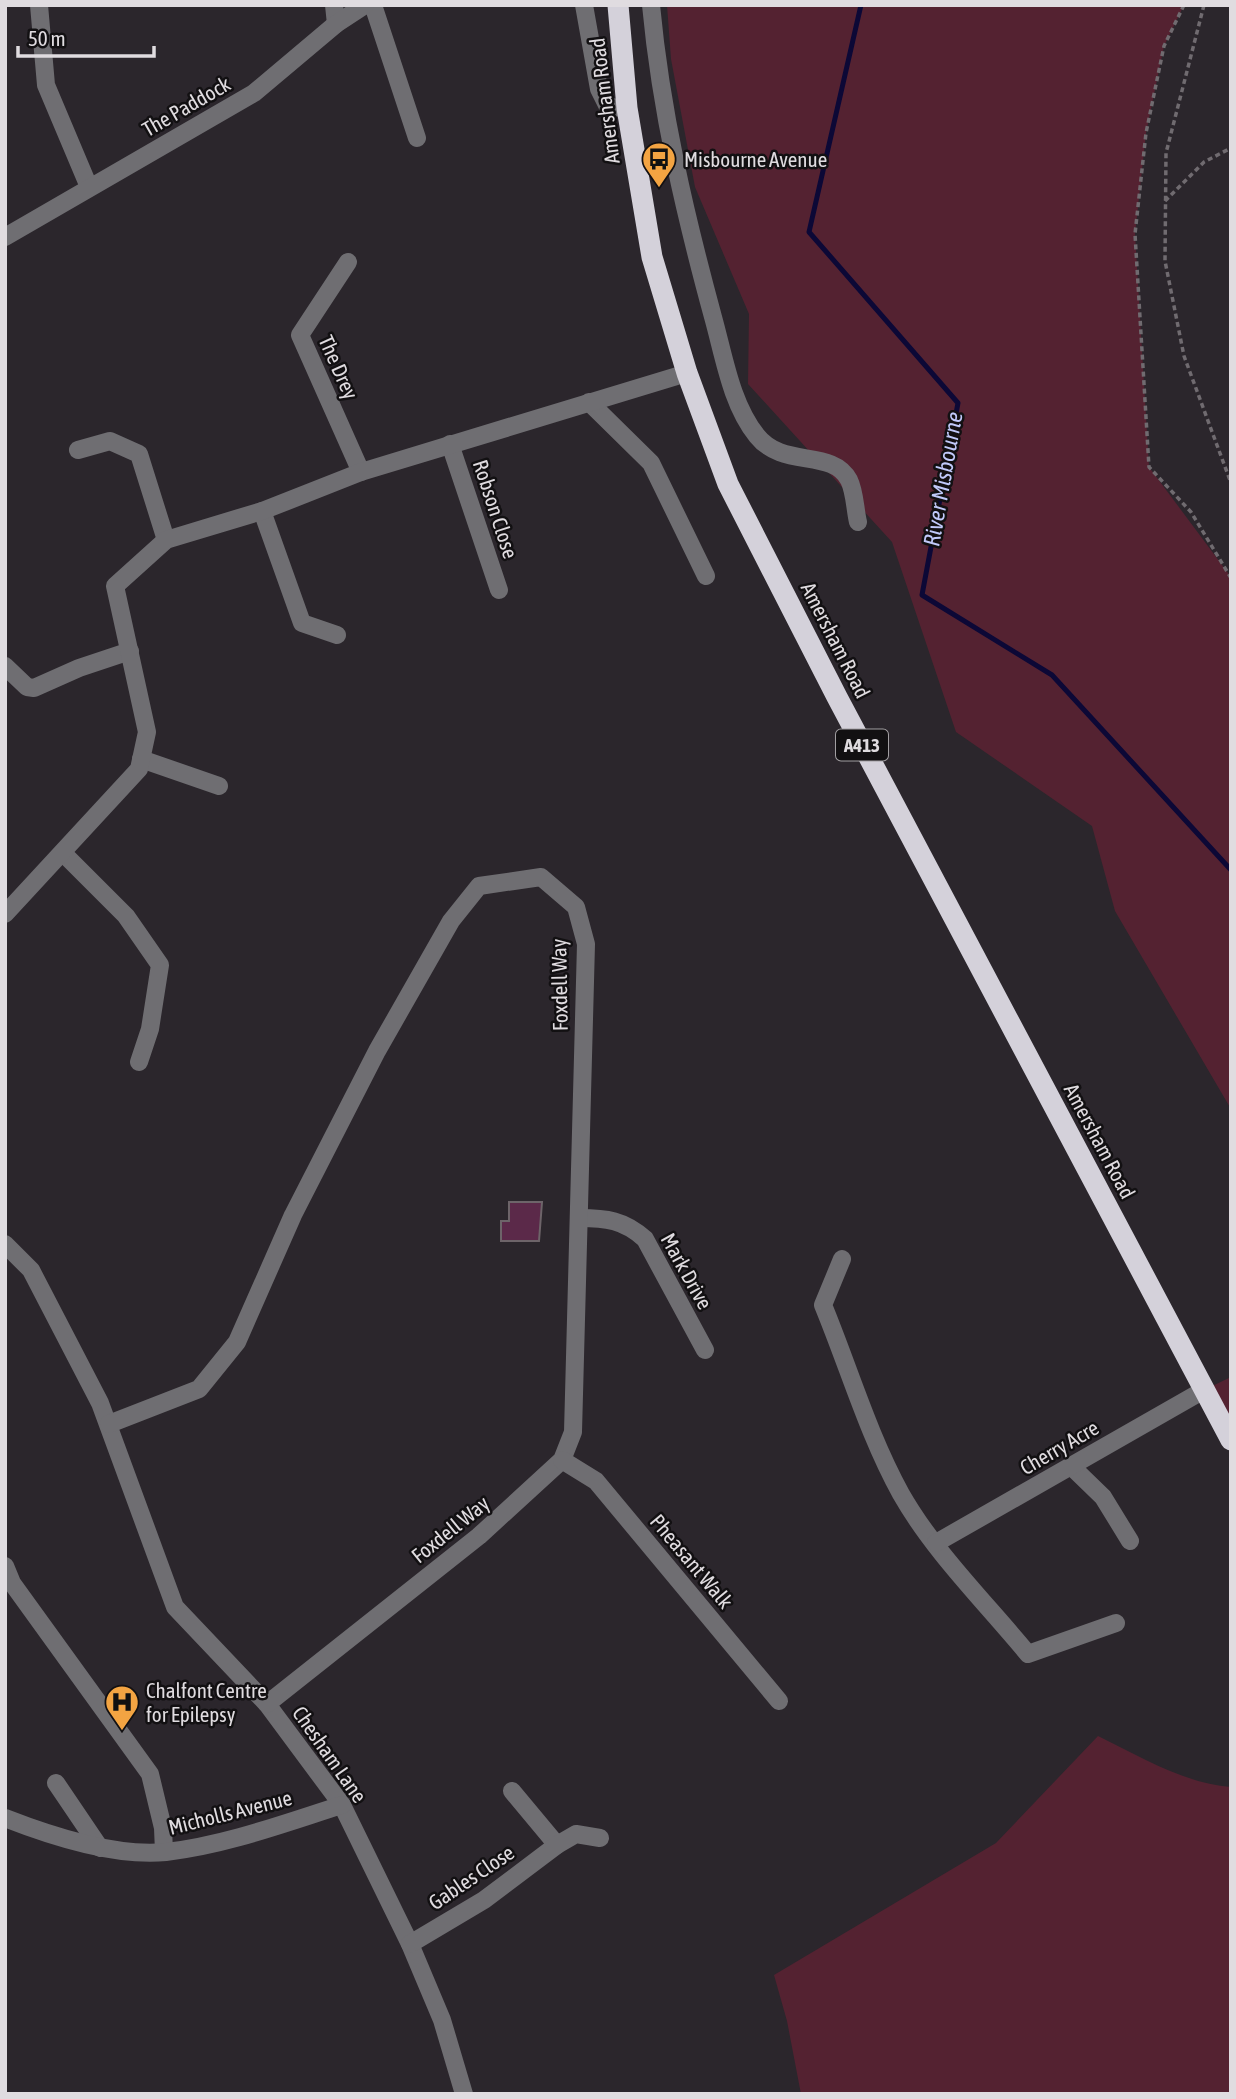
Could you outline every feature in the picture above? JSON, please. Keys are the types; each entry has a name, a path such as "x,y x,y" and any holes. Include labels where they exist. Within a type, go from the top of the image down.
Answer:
{"highway":[{"name":"Amersham Road","path":"618,5 627,108 652,257 687,373 734,496 837,697 1231,1440"}],"street":[{"path":"39,5 46,85 89,187"},
{"path":"334,5 336,24"},
{"name":"The Paddock","path":"5,237 254,93 336,24 365,5"},
{"path":"373,5 417,138"},
{"path":"584,5 599,89 608,107 627,108"},
{"path":"651,5 659,85 672,158 734,394 757,436 773,450 785,457 824,461 849,480 858,522"},
{"name":"The Drey","path":"348,262 300,335 361,472"},
{"path":"7,909 64,854 139,769 147,732 116,586 166,540 262,511 361,472 687,373"},
{"path":"589,402 651,463 706,576"},
{"path":"78,450 110,441 139,454 166,540"},
{"name":"Robson Close","path":"450,444 499,590"},
{"path":"262,511 302,623 338,635"},
{"path":"5,666 27,687 34,688 79,668 130,652"},
{"path":"141,759 219,786"},
{"path":"64,854 125,916 160,965 150,1029 139,1062"},
{"name":"Foxdell Way","path":"109,1424 199,1389 237,1342 293,1215 377,1051 451,922 479,886 541,877 576,907 586,944 573,1432 562,1460 480,1536 267,1704"},
{"name":"Mark Drive","path":"579,1218 612,1218 634,1229 645,1239 705,1350"},
{"name":"Chesham Lane","path":"5,1244 31,1269 109,1424 175,1607 267,1704 342,1805 410,1944 442,2020 464,2094"},
{"path":"842,1259 822,1302 875,1440 902,1496 936,1543 1028,1654 1116,1623"},
{"name":"Cherry Acre","path":"936,1543 1204,1390"},
{"name":"Pheasant Walk","path":"562,1460 596,1481 779,1701"},
{"path":"1070,1466 1103,1497 1130,1541"},
{"path":"5,1566 12,1583 150,1774 163,1828 164,1852"},
{"path":"56,1783 100,1847"},
{"path":"512,1791 557,1845"},
{"name":"Micholls Avenue","path":"5,1818 100,1847 164,1852 266,1830 342,1805"},
{"name":"Gables Close","path":"410,1944 484,1900 557,1845 576,1835 600,1838"}],"path":[{"path":"1184,5 1164,46 1146,133 1135,234 1149,467 1191,512 1231,578"},
{"path":"1204,5 1166,153 1165,261 1184,356 1231,483"},
{"path":"1166,201 1204,162 1231,148"}],"shaded area":[{"path":"667,5 1184,5 1164,46 1146,133 1135,234 1149,467 1231,577 1231,1109 1115,911 1092,826 956,732 892,542 748,384 749,314 695,187 671,59"},
{"path":"1231,1377 1231,1442 1204,1390"},
{"path":"1098,1736 1179,1775 1231,1787 1231,2094 801,2094 787,2021 774,1975 996,1843"}],"building":[{"path":"509,1202 542,1202 539,1241 501,1241 501,1221 509,1221"}],"waterway":[{"name":"River Misbourne","path":"861,5 809,232 958,403 922,595 1052,675 1231,870"}],"place":[{"name":"Misbourne Avenue","path":"659,189"},
{"name":"Chalfont Centre for Epilepsy","path":"122,1732"}]}
